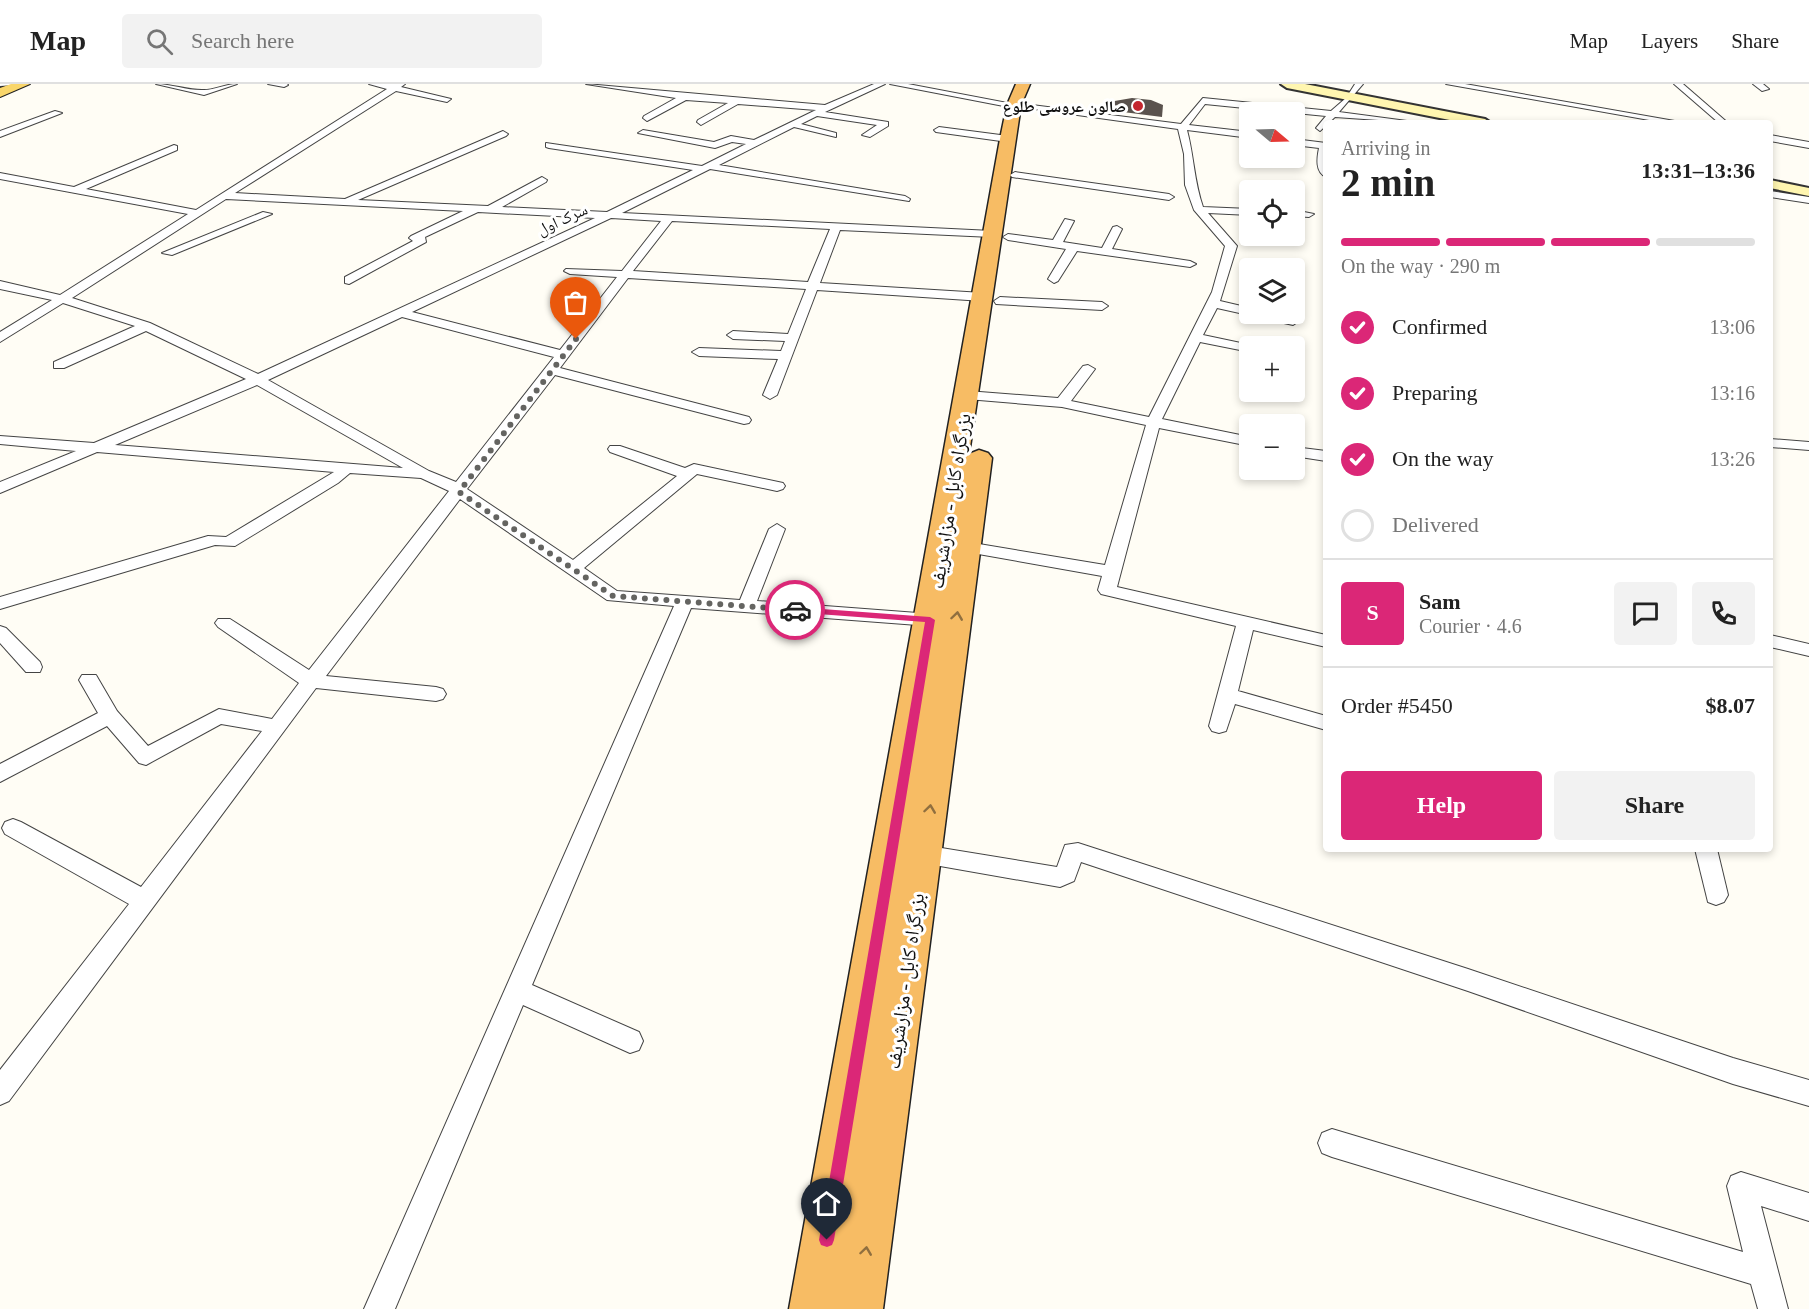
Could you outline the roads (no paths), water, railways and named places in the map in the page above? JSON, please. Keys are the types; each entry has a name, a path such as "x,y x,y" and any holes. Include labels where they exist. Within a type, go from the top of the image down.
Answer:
{"highway":[{"name":"بزرگراه کابل - مزارشریف","path":"815,1309 930,620 977,395 1000,236 1008,139 1023,95"},
{"name":"بزرگراه کابل - مزارشریف","path":"1000,236 1015,175 1023,95"},
{"name":"بزرگراه کابل - مزارشریف","path":"857,1309 967,547 977,395"}],"main road":[{"path":"0,91 12,84"},
{"path":"0,91 23,84"},
{"path":"1268,84 1468,120"},
{"path":"1287,84 1450,120"},
{"path":"1773,180 1809,187"},
{"path":"1773,185 1809,192"}],"street":[{"path":"0,84 12,84"},
{"path":"160,84 204,93 233,84"},
{"path":"272,84 284,85"},
{"path":"373,84 398,86 447,99"},
{"path":"590,84 685,97 826,108"},
{"name":"سرک اول","path":"0,488 256,380 639,201 814,113 880,84"},
{"path":"894,84 1023,95 1182,128 1239,134"},
{"path":"1328,120 1359,84"},
{"path":"1677,84 1720,120"},
{"path":"0,338 398,86"},
{"path":"1448,86 1534,94 1667,120"},
{"path":"646,118 685,97"},
{"path":"701,122 737,101"},
{"path":"1182,128 1203,101 1394,120"},
{"path":"0,134 58,113"},
{"path":"814,113 885,124 867,135 885,140"},
{"path":"793,124 833,135"},
{"path":"1320,128 1323,125"},
{"path":"1182,128 1189,154 1190,185 1199,210 1232,246 1215,304 1154,421 1107,590 1323,640"},
{"path":"939,130 1008,139"},
{"path":"643,133 715,145 731,139 757,143"},
{"path":"344,201 503,134"},
{"path":"1773,139 1809,146"},
{"path":"1305,143 1323,146"},
{"path":"549,145 905,199"},
{"path":"75,190 174,148"},
{"path":"1015,175 1169,197"},
{"path":"0,176 197,213"},
{"path":"490,209 542,180"},
{"path":"1773,194 1809,200"},
{"path":"224,196 609,215 667,210 714,214"},
{"path":"639,201 667,210 836,227 1000,236 1190,264"},
{"path":"349,280 418,239 477,209"},
{"path":"0,1092 311,681 626,274 667,210"},
{"path":"1199,210 1239,212"},
{"path":"168,254 267,213"},
{"path":"1305,214 1310,214"},
{"path":"1056,244 1069,221"},
{"path":"770,395 836,227"},
{"path":"1105,252 1117,229"},
{"path":"1053,279 1073,247"},
{"path":"570,271 1102,306"},
{"path":"0,285 64,298 146,326 256,380 424,474 450,484 613,596 930,620"},
{"path":"1215,304 1239,309"},
{"path":"399,312 563,355"},
{"path":"59,365 146,326"},
{"path":"733,335 793,338"},
{"path":"1197,338 1239,346"},
{"path":"699,352 786,355"},
{"path":"1062,403 1088,369"},
{"path":"551,370 744,420"},
{"path":"977,395 1062,403 1239,440"},
{"path":"0,441 424,474"},
{"path":"1773,443 1809,446"},
{"path":"615,449 687,474"},
{"path":"1305,453 1323,456"},
{"path":"0,603 214,540 229,542 333,480 347,468"},
{"path":"573,569 694,469 703,469 777,486"},
{"path":"746,606 777,529"},
{"path":"967,547 1112,572"},
{"path":"379,1309 685,602"},
{"path":"1220,726 1246,621"},
{"path":"224,623 311,681 436,694"},
{"path":"0,632 33,667"},
{"path":"1773,641 1809,650"},
{"path":"89,680 110,716 146,757 219,716 277,726"},
{"path":"1229,695 1323,722"},
{"path":"0,774 110,716"},
{"path":"13,828 145,901"},
{"path":"923,854 1059,877 1066,874 1073,852 1078,852 1468,980 1734,1071 1809,1093"},
{"path":"1707,852 1716,895"},
{"path":"517,990 630,1041"},
{"path":"1332,1143 1764,1273"},
{"path":"1773,1309 1742,1186 1809,1207"}],"place":[{"name":"صالون عروسی طلوع","path":"1138,106"}]}
